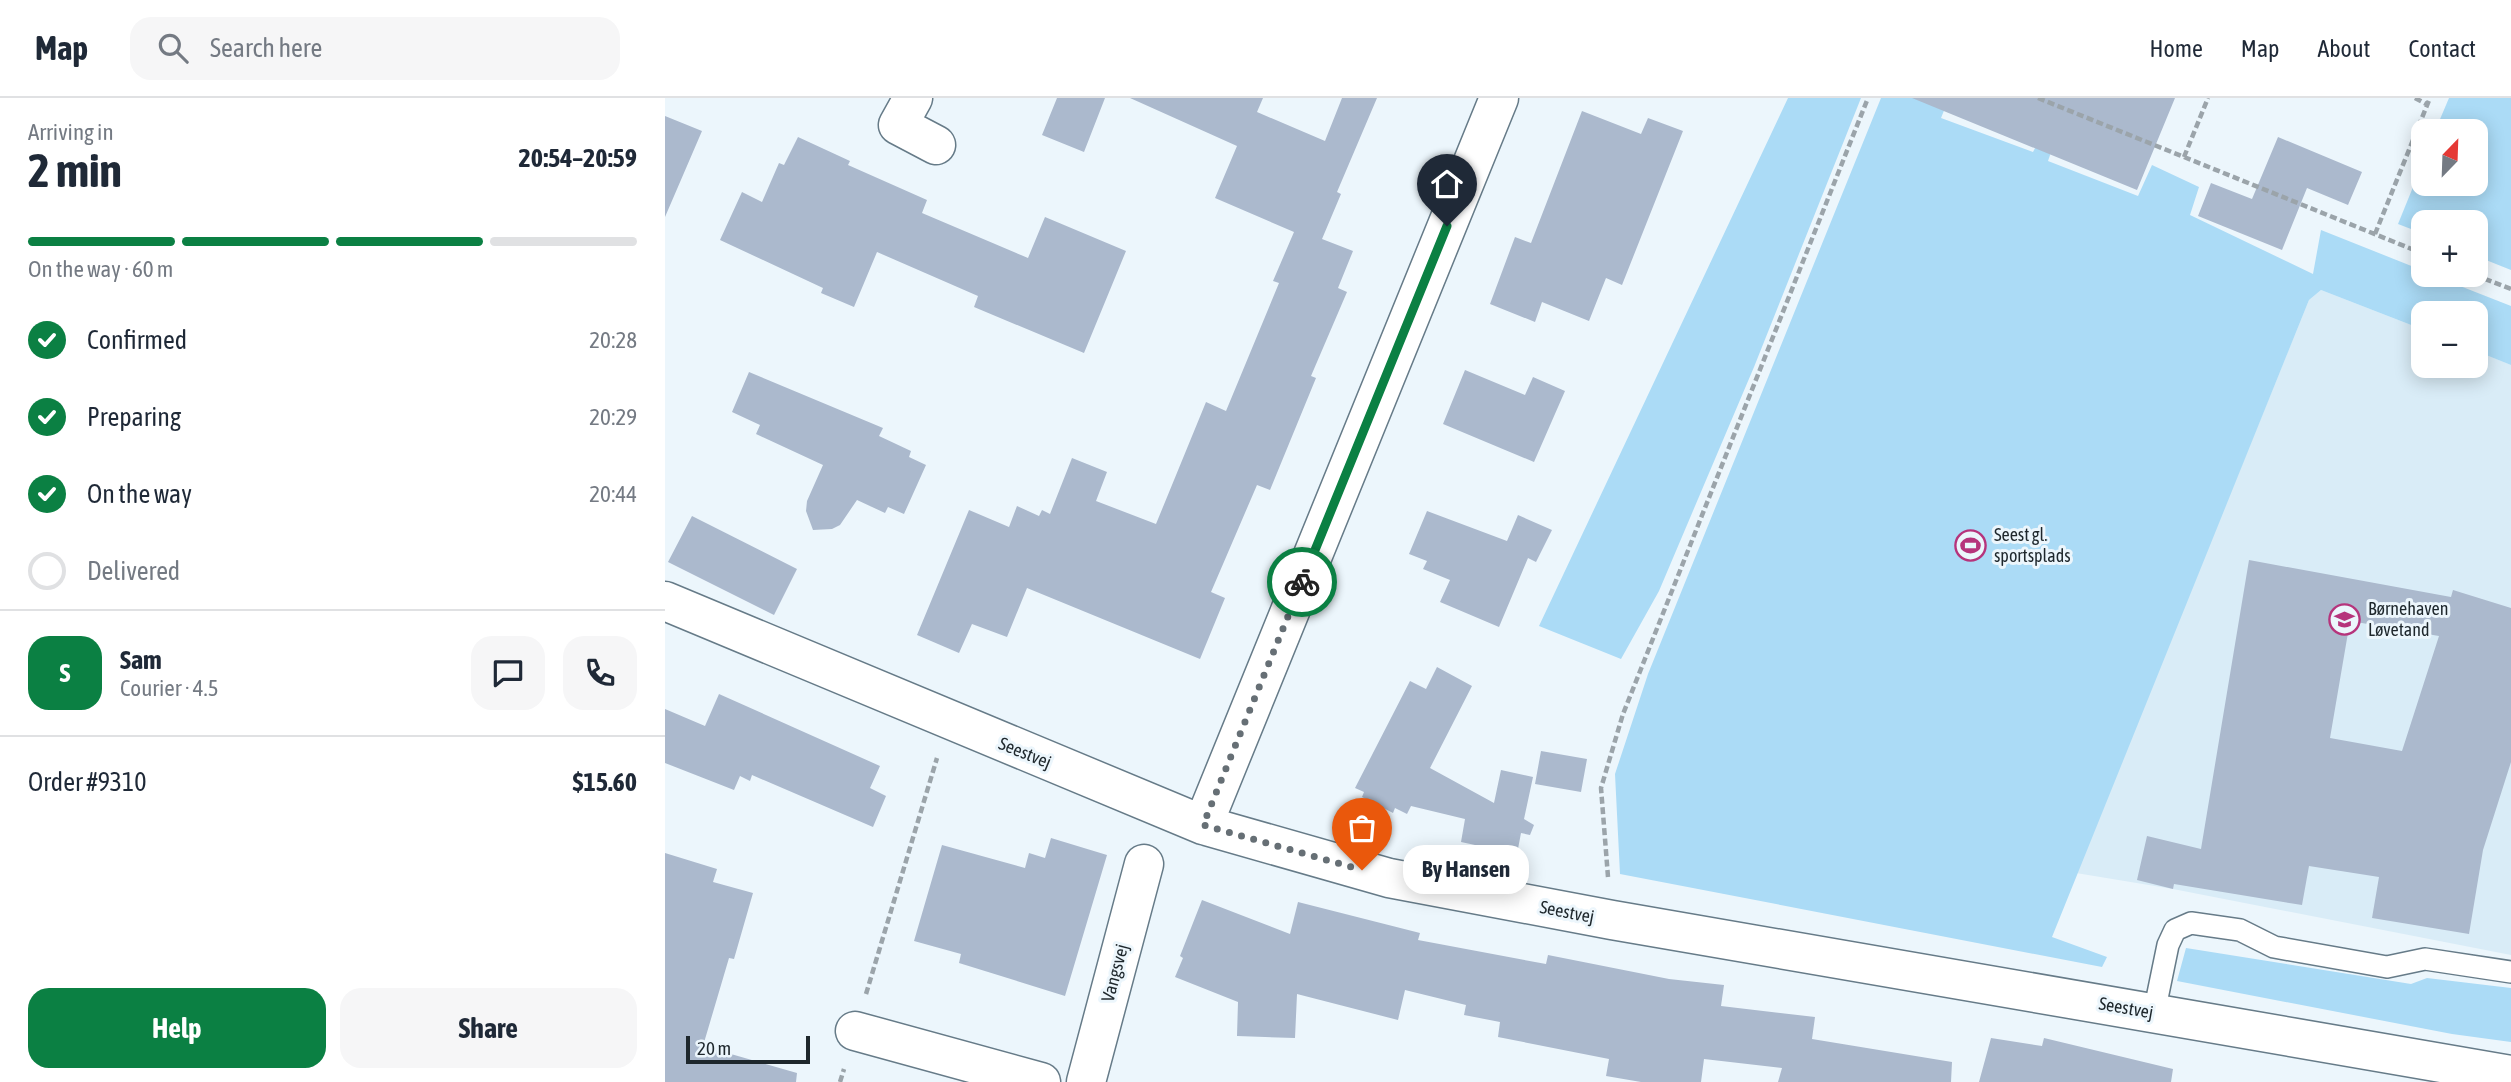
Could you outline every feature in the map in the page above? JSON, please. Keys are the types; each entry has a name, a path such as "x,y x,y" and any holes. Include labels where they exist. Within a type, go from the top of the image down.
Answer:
{"street":[{"path":"913,98 898,125 936,145"},
{"path":"1203,825 1499,98"},
{"name":"Seestvej","path":"665,601 948,722 1203,825 1389,878 1612,920 2511,1075"},
{"name":"Vangsvej","path":"1086,1082 1144,864"},
{"path":"855,1031 1041,1082"}],"lane":[{"path":"2154,1013 2168,945 2175,930 2191,923 2239,930 2274,947 2387,967 2425,959 2511,972"}],"path":[{"path":"1612,920 1601,788 1623,714 1868,98"},
{"path":"2038,98 2411,249"},
{"path":"2184,157 2208,98"},
{"path":"2416,98 2428,104"},
{"path":"2375,234 2430,98"},
{"path":"2488,280 2511,289"},
{"path":"840,1082 948,722"}],"shaded area":[{"path":"1788,98 1861,98 1754,367 1659,591 1621,659 1539,626"},
{"name":"Seest gl. sportsplads","path":"1881,98 1949,98 1941,118 2033,152 2049,121 2060,126 2048,161 2138,196 2152,165 2199,187 2190,215 2313,274 2321,230 2411,266 2411,287 2463,287 2511,306 2511,365 2488,356 2488,301 2411,301 2411,325 2321,290 2309,300 2052,937 2107,957 2102,967 1620,874 1615,774 1648,674"},
{"path":"2449,98 2511,98 2511,270 2488,261 2488,210 2411,210 2411,229 2398,224 2411,192 2411,196 2489,196 2489,119 2440,119"},
{"name":"Børnehaven Løvetand","path":"2321,290 2411,325 2411,378 2488,378 2488,356 2511,365 2511,955 2173,889 2076,873 2309,300"},
{"path":"2186,948 2411,984 2427,978 2511,988 2511,1042 2452,1034 2177,981"}],"building":[{"path":"1057,98 1105,98 1084,152 1042,135"},
{"path":"1130,98 1263,98 1257,112 1325,141 1342,98 1377,98 1337,192 1341,194 1322,239 1353,251 1338,288 1347,292 1311,376 1316,378 1270,490 1257,485 1211,592 1225,598 1200,659 1027,588 1007,637 972,624 959,653 917,635 969,510 1009,527 1017,506 1039,516 1042,510 1050,514 1072,458 1107,472 1096,501 1156,524 1206,402 1226,411 1279,283 1273,281 1294,232 1215,198 1237,146"},
{"path":"1912,98 2175,98 2137,190"},
{"path":"1582,111 1641,134 1648,118 1683,131 1622,285 1606,278 1589,321 1542,302 1535,322 1490,304 1515,237 1531,243"},
{"path":"665,116 702,131 665,217"},
{"path":"798,137 850,161 848,165 927,200 922,213 1028,258 1045,217 1126,251 1084,353 974,307 978,296 877,252 854,307 821,293 823,288 720,240 742,192 762,202 779,163 784,165"},
{"path":"2278,137 2362,172 2348,205 2307,188 2282,250 2198,216 2211,183 2252,199"},
{"path":"1465,370 1525,395 1533,377 1565,391 1534,462 1443,424"},
{"path":"749,372 883,428 879,436 911,451 909,457 926,465 904,514 888,507 885,513 857,500 840,525 832,529 813,530 806,511 807,501 823,465 756,434 760,425 732,412"},
{"path":"1427,511 1507,541 1518,515 1552,530 1536,562 1528,558 1499,627 1440,602 1450,580 1423,569 1427,561 1409,554"},
{"path":"692,516 797,569 774,615 668,562"},
{"path":"2249,560 2451,597 2453,590 2511,608 2511,762 2483,850 2469,934 2372,918 2379,877 2309,866 2302,905 2174,884 2173,889 2137,880 2147,836 2201,849","holes":["2350,621 2439,636 2402,751 2330,738"]},
{"path":"1437,667 1472,686 1430,768 1494,803 1501,770 1533,777 1524,819 1534,825 1530,835 1521,833 1517,854 1461,842 1465,819 1411,806 1407,814 1395,808 1393,813 1362,797 1364,792 1355,788 1410,681 1426,689"},
{"path":"719,694 880,766 870,788 886,796 873,827 752,775 750,781 740,776 734,790 665,763 665,709 705,726"},
{"path":"1541,751 1587,759 1581,792 1535,784"},
{"path":"1051,838 1107,855 1065,996 959,963 961,954 914,941 942,845 1025,868 1029,853 1045,858"},
{"path":"665,853 717,869 713,882 753,893 734,959 729,958 703,1046 797,1073 796,1082 665,1082"},
{"path":"1202,900 1290,934 1298,902 1420,933 1418,940 1546,964 1548,955 1669,979 1724,985 1721,1006 1815,1017 1812,1039 1952,1062 1951,1082 1778,1082 1782,1068 1704,1059 1701,1082 1641,1082 1606,1076 1609,1059 1498,1037 1500,1022 1464,1015 1466,1005 1405,990 1398,1020 1297,994 1295,1038 1237,1036 1238,1002 1175,977 1183,958 1180,956"},
{"path":"1991,1038 2042,1046 2044,1038 2173,1069 2171,1082 1979,1082"}],"way so far":[{"path":"1302,582 1203,825 1362,870"}],"place":[{"name":"Seest gl. sportsplads","path":"1971,545"},
{"name":"Børnehaven Løvetand","path":"2345,619"},
{"name":"By Hansen","path":"1362,870"}],"route":[{"path":"1302,582 1447,226"}]}
